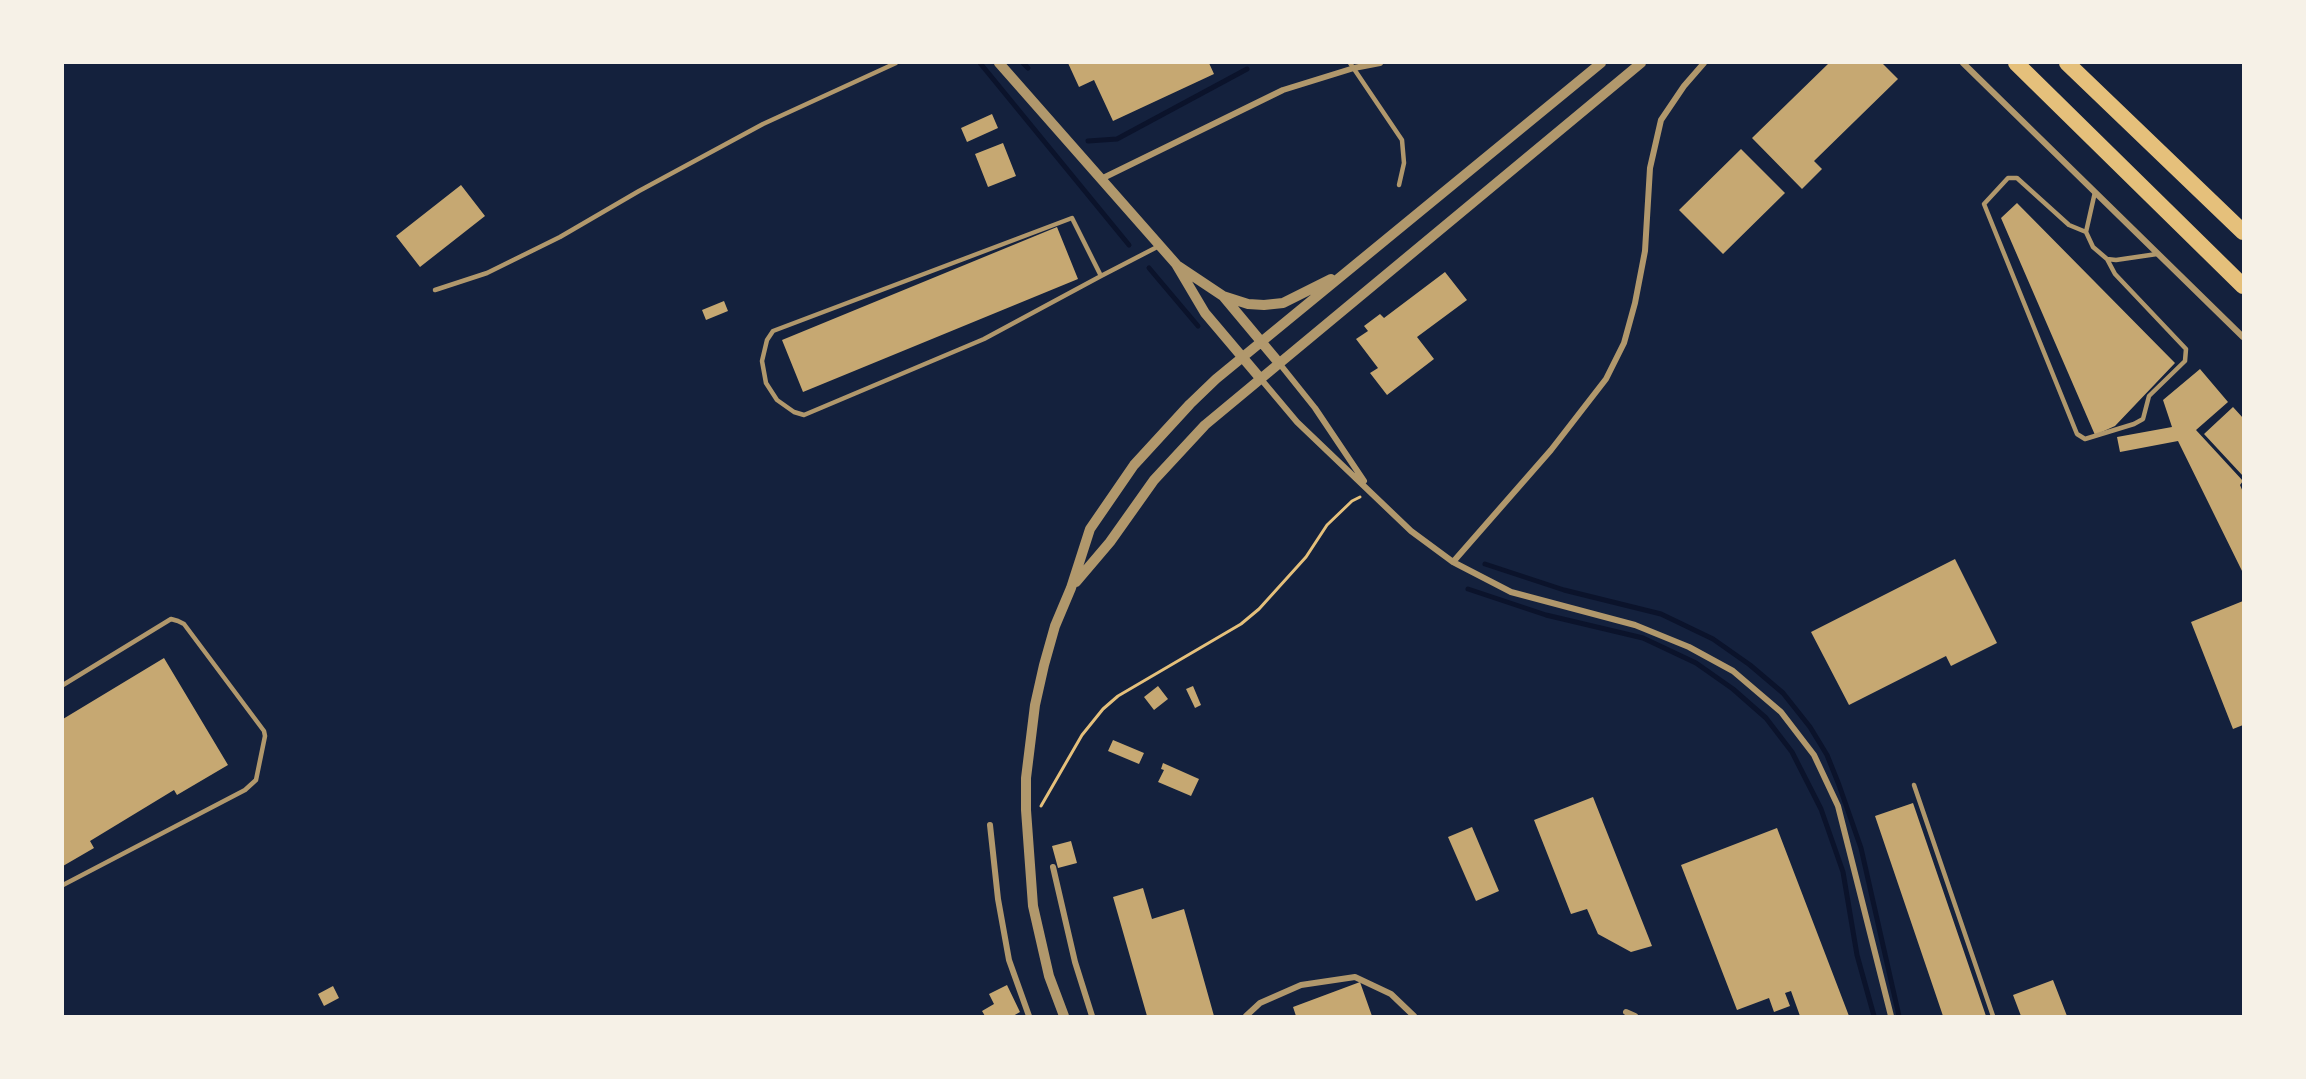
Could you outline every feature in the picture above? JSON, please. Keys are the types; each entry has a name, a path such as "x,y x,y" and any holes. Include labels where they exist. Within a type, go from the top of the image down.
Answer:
{"highway":[{"path":"2016,63 2243,286"},
{"path":"2067,63 2243,232"}],"street":[{"path":"999,63 1176,264 1205,313 1298,422 1411,531 1453,562 1511,591 1635,625 1689,647 1733,671 1781,712 1814,755 1838,806 1891,1016"},
{"path":"1101,179 1282,90 1352,65 1380,63"},
{"path":"1064,1016 1049,976 1033,906 1026,810 1028,759 1035,705 1055,626 1071,588 1090,530 1134,465 1190,404 1242,357 1602,63"},
{"path":"1071,588 1110,542 1154,480 1205,425 1641,63"},
{"path":"1453,562 1551,450 1606,379 1624,343 1635,303 1645,251 1650,168 1661,120 1684,86 1704,63"},
{"path":"1963,63 2243,338"},
{"path":"1223,296 1248,304 1283,303 1301,296 1360,262"},
{"path":"1176,264 1223,296 1315,408 1371,491"},
{"path":"990,825 998,899 1009,960 1029,1016"},
{"path":"1053,867 1075,962 1092,1016"},
{"path":"1246,1016 1260,1002 1301,985 1355,977 1391,994 1414,1016"},
{"path":"1626,1012 1635,1016"}],"lane":[{"path":"435,290 487,273 550,242 763,123 896,63"},
{"path":"1352,65 1402,140 1404,163 1399,185"},
{"path":"2086,232 2069,225 2017,178 2008,178 1984,204 2077,434 2085,439 2143,419 2150,396 2185,361 2186,349 2115,274 2107,259 2093,247 2086,232 2094,192"},
{"path":"1101,276 1072,218 773,331 767,340 762,361 766,383 777,400 785,407 804,415 984,339 1160,245"},
{"path":"2107,259 2116,260 2157,254"},
{"path":"63,685 171,619 184,624 264,731 265,736 256,780 244,790 63,885"},
{"path":"1914,785 1994,1016"}],"path":[{"path":"1040,807 1082,735 1103,708 1118,696 1241,624 1259,609 1306,557 1327,525 1352,501 1371,491"}],"building":[{"path":"1068,63 1209,63 1214,74 1113,121 1094,80 1079,87"},
{"path":"1829,63 1882,63 1898,79 1814,161 1822,169 1802,189 1752,138"},
{"path":"992,114 998,128 967,142 961,128"},
{"path":"1003,143 1016,176 988,187 975,154"},
{"path":"1741,149 1785,193 1723,254 1679,210"},
{"path":"461,185 485,216 420,267 396,236"},
{"path":"2017,203 2175,363 2115,426 2095,435 2001,218"},
{"path":"1057,227 1078,279 803,392 782,340"},
{"path":"1445,272 1467,300 1417,337 1434,359 1387,395 1370,373 1378,368 1356,339 1368,331 1364,326 1380,314 1384,318"},
{"path":"724,301 728,311 706,320 702,310"},
{"path":"2200,369 2228,402 2196,430 2243,481 2240,485 2243,492 2243,573 2178,441 2120,452 2117,437 2172,427 2163,400"},
{"path":"2233,407 2243,418 2243,476 2204,434"},
{"path":"1955,559 1997,643 1951,666 1946,656 1849,705 1811,632"},
{"path":"2243,601 2243,725 2233,729 2191,622"},
{"path":"164,658 228,765 177,795 174,790 90,841 94,848 63,866 63,719"},
{"path":"1158,686 1168,699 1154,710 1144,697"},
{"path":"1193,686 1201,705 1195,708 1186,689"},
{"path":"1113,740 1144,753 1139,764 1108,751"},
{"path":"1163,763 1199,779 1191,796 1158,782 1164,770 1161,769"},
{"path":"1593,797 1652,946 1631,952 1598,934 1587,909 1571,914 1534,820"},
{"path":"1913,803 1986,1016 1943,1016 1875,816"},
{"path":"1472,827 1499,891 1476,901 1448,837"},
{"path":"1777,828 1849,1016 1800,1016 1791,991 1785,993 1790,1006 1774,1012 1769,998 1737,1010 1681,865"},
{"path":"1071,841 1077,863 1058,868 1052,846"},
{"path":"1143,888 1152,919 1184,909 1214,1016 1147,1016 1113,897"},
{"path":"2053,980 2067,1016 2021,1016 2013,995"},
{"path":"1360,982 1372,1016 1296,1016 1293,1007"},
{"path":"1007,985 1020,1012 1013,1016 985,1016 982,1011 994,1004 989,994"},
{"path":"333,986 339,998 324,1006 318,994"}],"waterway":[{"path":"980,63 1129,245"},
{"path":"1023,63 1028,68"},
{"path":"1088,141 1117,139 1247,69"},
{"path":"1149,268 1198,326"},
{"path":"1485,564 1564,590 1661,614 1713,639 1750,665 1783,693 1810,727 1827,755 1839,785 1861,848 1899,1016"},
{"path":"1468,589 1546,615 1643,638 1696,663 1733,689 1766,718 1792,752 1821,809 1843,872 1857,955 1874,1016"}]}
